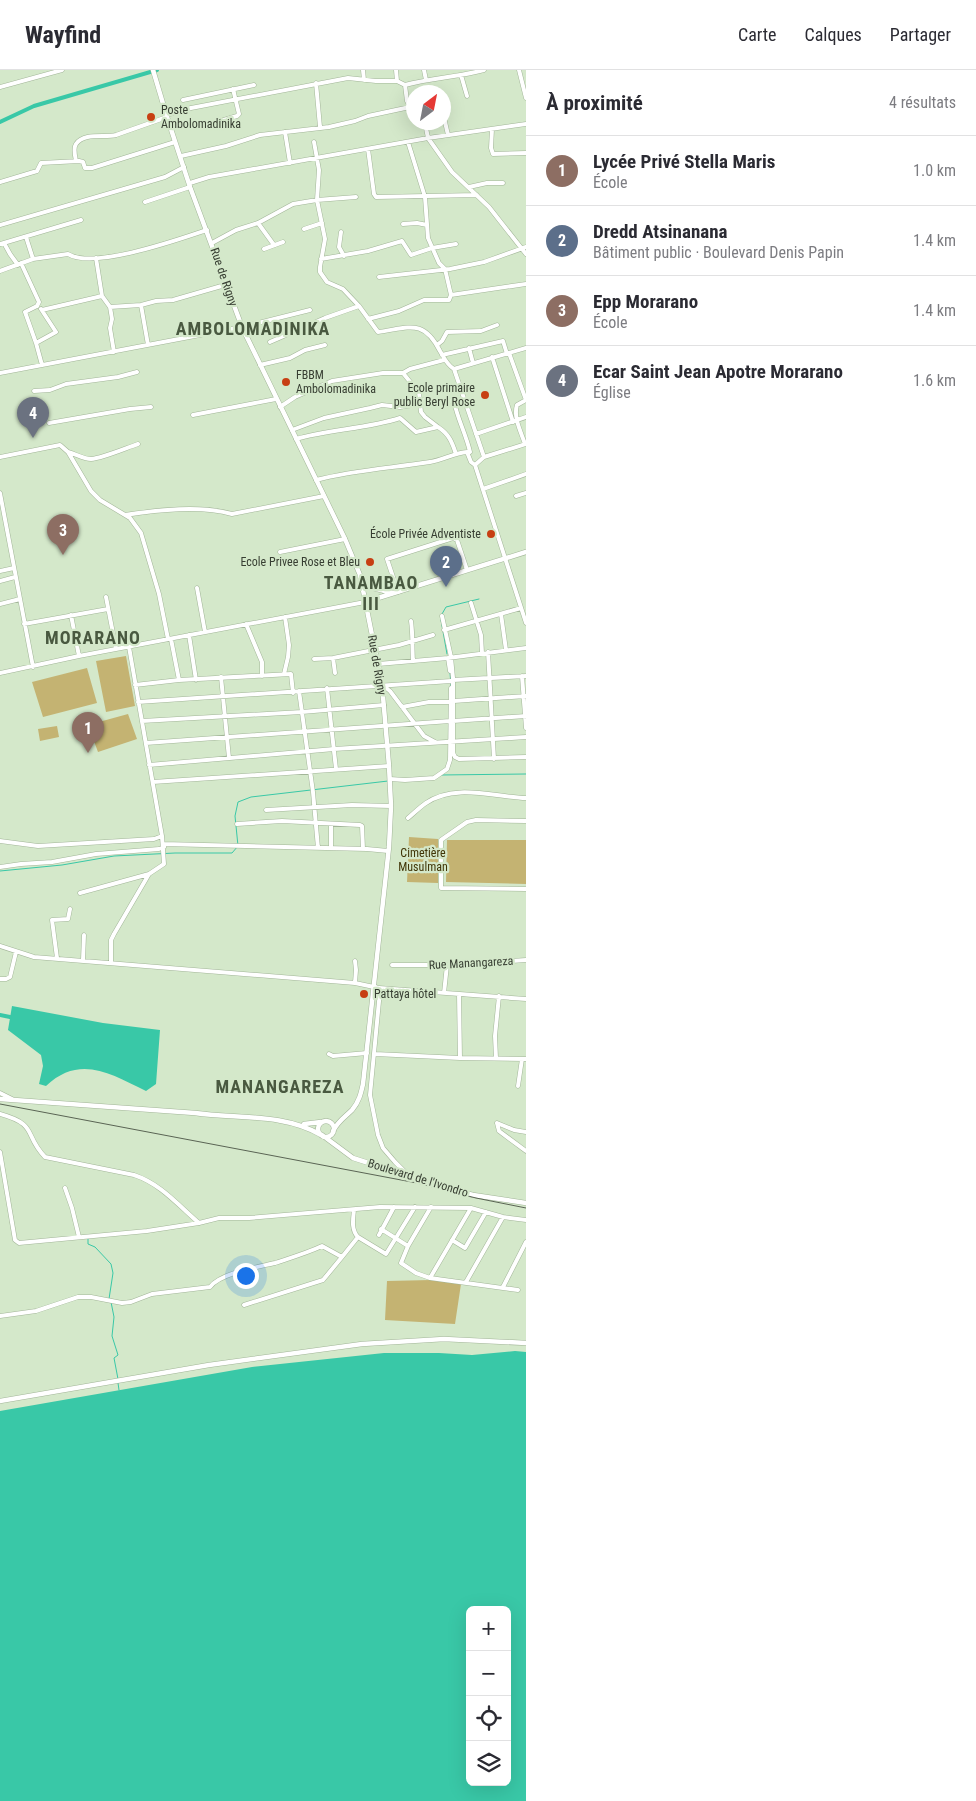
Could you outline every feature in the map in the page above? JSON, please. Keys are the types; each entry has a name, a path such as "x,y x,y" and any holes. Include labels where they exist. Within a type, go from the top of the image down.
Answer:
{"main road":[{"name":"Rue de Rigny","path":"153,70 175,142 242,327 357,565 382,685 390,766 391,806 376,988 360,1098 333,1131"},
{"path":"365,602 526,552"},
{"path":"360,577 373,588 396,593"},
{"path":"0,1099 195,1113 220,1117 271,1119 300,1125 337,1120 344,1117"},
{"path":"325,1121 333,1126 335,1143 342,1151"},
{"path":"325,1121 318,1128 322,1135 328,1136 333,1131"},
{"name":"Boulevard de l'Ivondro","path":"300,1125 322,1135 353,1158 473,1195 526,1203"},
{"path":"0,1401 209,1365 362,1344 444,1339 526,1343"}],"street":[{"path":"30,70 32,77"},
{"path":"0,87 62,70"},
{"path":"363,70 364,80"},
{"path":"396,70 397,81"},
{"path":"424,70 426,80"},
{"path":"76,161 76,144 81,141 96,135 110,137 191,108 348,78 397,81 405,85 484,70"},
{"path":"519,70 526,98"},
{"path":"461,75 467,96"},
{"path":"316,84 320,127"},
{"path":"183,100 254,85"},
{"path":"405,85 406,93"},
{"path":"204,126 237,116 233,89"},
{"path":"181,156 260,136 343,124 406,107"},
{"path":"145,202 208,177 428,138 526,124"},
{"path":"492,129 493,154 526,152"},
{"path":"426,130 428,138 452,172 489,207 524,247 526,254"},
{"path":"447,130 448,135"},
{"path":"285,132 290,163"},
{"path":"0,182 37,172 41,163 81,161 85,168 92,168 175,142"},
{"path":"314,142 319,170 316,200 326,239 320,267 323,277 328,282 343,289 359,306 378,332 408,328 422,328 428,332 444,360 454,369 484,457"},
{"path":"368,319 399,311 424,300 450,300 451,295 445,269 439,263 428,238 425,197 408,142"},
{"path":"368,149 376,197 477,195"},
{"path":"0,225 165,177 184,167"},
{"path":"469,187 487,183 503,183"},
{"path":"212,243 236,230 258,223 293,204 356,197"},
{"path":"37,306 38,302 19,264 2,244 81,220"},
{"path":"258,223 274,245"},
{"path":"304,229 322,223"},
{"path":"403,224 417,223 427,225"},
{"path":"0,271 33,259 68,254 73,257 96,258 151,248 207,230"},
{"path":"341,232 339,243 344,256"},
{"path":"26,237 33,259"},
{"path":"321,259 344,256 402,241 411,255 432,248 456,244"},
{"path":"264,249 283,242"},
{"path":"379,277 484,262 524,247"},
{"path":"96,258 102,296 110,307 112,320 110,328 114,352"},
{"path":"451,295 526,284"},
{"path":"110,307 173,300 226,285"},
{"path":"42,310 102,296"},
{"path":"141,305 148,345"},
{"path":"36,342 56,332 42,310 37,306"},
{"path":"37,306 25,312 42,365"},
{"path":"270,342 325,318 359,306"},
{"path":"0,373 242,327 310,310"},
{"path":"437,345 442,341 447,332 482,331 497,325"},
{"path":"442,355 503,341 526,400 516,405 515,421"},
{"path":"260,365 290,358 305,350 324,345"},
{"path":"469,348 473,363"},
{"path":"454,369 526,348"},
{"path":"475,465 484,457 525,444 492,358"},
{"path":"280,407 295,397 332,381 376,374 403,373 444,360"},
{"path":"34,391 50,390 66,384 118,377 137,372"},
{"path":"403,373 419,393 425,417 449,436 456,454"},
{"path":"193,415 276,399"},
{"path":"292,430 324,418 382,405 400,406 420,402 464,399"},
{"path":"454,401 456,412 468,442 471,462 475,465 526,623"},
{"path":"49,424 151,407"},
{"path":"476,434 526,417"},
{"path":"296,439 313,434 373,425 400,418 416,432 438,427"},
{"path":"68,452 93,459 138,444"},
{"path":"0,458 60,445 68,452 91,491 100,500 130,518 141,533 145,543 179,680"},
{"path":"316,480 343,473 439,460 468,452"},
{"path":"482,489 526,474"},
{"path":"0,493 33,667"},
{"path":"516,496 526,494"},
{"path":"125,515 181,510 219,510 232,514 324,496"},
{"path":"0,532 7,530"},
{"path":"396,593 387,559 453,538 457,540 467,570"},
{"path":"280,552 346,539"},
{"path":"0,571 14,568"},
{"path":"0,581 16,578"},
{"path":"197,588 205,632"},
{"path":"106,597 116,650"},
{"path":"0,604 20,599"},
{"path":"0,673 79,656 365,602"},
{"path":"471,603 481,635 482,653"},
{"path":"444,630 521,608"},
{"path":"24,624 108,609"},
{"path":"501,614 506,650"},
{"path":"71,615 79,656"},
{"path":"442,616 452,681 452,741 455,757 459,760 526,757"},
{"path":"284,674 288,657 285,617"},
{"path":"411,621 414,637 412,641 413,661"},
{"path":"246,624 262,662 262,676"},
{"path":"188,635 196,680"},
{"path":"314,659 333,658 375,650 433,635"},
{"path":"80,893 149,874 164,864 162,836 129,647"},
{"path":"378,664 449,658 526,648"},
{"path":"488,652 494,759"},
{"path":"333,658 335,673"},
{"path":"135,685 221,677 291,674 293,693"},
{"path":"138,702 524,676 526,728"},
{"path":"221,677 228,758"},
{"path":"382,685 390,690 424,736 435,742"},
{"path":"327,688 336,769"},
{"path":"299,691 315,807 318,848"},
{"path":"402,707 429,702 524,696"},
{"path":"142,721 302,712 384,705"},
{"path":"146,743 331,728 386,727 414,723 525,716"},
{"path":"150,764 334,749 526,737"},
{"path":"390,779 434,778 441,774 447,769 450,760 452,741"},
{"path":"153,782 390,766"},
{"path":"408,818 426,802 447,794 463,792 526,798"},
{"path":"266,810 352,805 391,806"},
{"path":"526,821 476,820 467,822 441,840 441,888 526,889"},
{"path":"237,824 282,821 362,826 363,849"},
{"path":"331,824 331,848"},
{"path":"0,841 38,846 154,839 162,836"},
{"path":"0,867 52,862 96,854 159,849 163,846 331,848 388,851"},
{"path":"111,963 111,940 149,874"},
{"path":"57,958 52,920 68,919 70,909"},
{"path":"83,960 84,935"},
{"path":"0,946 34,957 355,983 376,988 526,999"},
{"path":"0,980 6,980 10,977 16,952"},
{"name":"Rue Manangareza","path":"392,965 447,965 526,960"},
{"path":"354,961 356,962 355,983"},
{"path":"444,993 447,965"},
{"path":"376,988 380,991 370,1095 378,1135 383,1148 388,1156 409,1176"},
{"path":"459,994 460,1058"},
{"path":"496,1058 495,1036 499,996"},
{"path":"329,1054 334,1056 367,1053"},
{"path":"375,1054 524,1059 518,1086"},
{"path":"0,1093 14,1100"},
{"path":"0,1114 17,1119 25,1124 45,1157 134,1175 148,1180 162,1188 199,1223"},
{"path":"526,1132 514,1130 498,1123 499,1130 526,1151"},
{"path":"0,1152 15,1240 19,1243 148,1231 219,1218 249,1218 394,1207 470,1208 503,1217 526,1220"},
{"path":"0,1188 6,1187"},
{"path":"65,1188 79,1237"},
{"path":"379,1235 394,1207"},
{"path":"354,1210 352,1220 355,1235 385,1254 415,1207"},
{"path":"431,1207 408,1246 401,1263 416,1273 430,1278 518,1290"},
{"path":"430,1278 470,1208"},
{"path":"452,1240 465,1248 486,1212"},
{"path":"466,1282 503,1217"},
{"path":"381,1229 408,1246"},
{"path":"244,1305 323,1280 358,1237"},
{"path":"503,1287 526,1242"},
{"path":"0,1316 36,1311 78,1297 122,1303 131,1302 152,1294 210,1286 228,1275 322,1246 342,1257"}],"green space":[{"path":"126,656 135,706 106,712 96,661"},
{"path":"87,668 97,703 43,717 32,682"},
{"path":"128,714 137,739 98,752 88,725"},
{"path":"57,726 59,737 40,741 38,729"},
{"name":"Cimetière Musulman","path":"409,837 438,839 438,883 407,882"},
{"path":"447,840 526,840 526,884 446,882"},
{"path":"431,1280 461,1284 455,1324 385,1320 387,1281"}],"water":[{"path":"12,1006 103,1023 160,1030 156,1084 146,1091 108,1074 96,1070 83,1069 59,1076 46,1086 39,1084 43,1066 41,1055 8,1030"},
{"path":"515,1351 526,1352 526,1801 0,1801 0,1411 252,1367 384,1353 472,1355"}],"waterway":[{"path":"0,122 34,106 157,70"},
{"path":"442,614 446,607 479,599"},
{"path":"441,620 447,654"},
{"path":"450,672 451,686"},
{"path":"440,775 526,774"},
{"path":"0,871 62,865 114,856 232,853 238,846 235,816 238,802 251,797 388,781"},
{"path":"0,1015 10,1017"},
{"path":"88,1239 88,1244 95,1247 111,1264 113,1273 109,1299"},
{"path":"111,1302 114,1317 112,1336 118,1355 114,1358 118,1379"},
{"path":"118,1383 119,1390"}],"railway":[{"path":"0,1104 417,1183 526,1208"}],"place":[{"name":"Poste Ambolomadinika","path":"151,117"},
{"name":"FBBM Ambolomadinika","path":"286,382"},
{"name":"Ecole primaire public Beryl Rose","path":"485,395"},
{"name":"Ecar Saint Jean Apotre Morarano","path":"33,438"},
{"name":"École Privée Adventiste","path":"491,534"},
{"name":"Epp Morarano","path":"63,555"},
{"name":"Ecole Privee Rose et Bleu","path":"370,562"},
{"name":"Dredd Atsinanana","path":"446,587"},
{"name":"Lycée Privé Stella Maris","path":"88,753"},
{"name":"Pattaya hôtel","path":"364,994"}],"district":[{"name":"AMBOLOMADINIKA","path":"253,328"},
{"name":"TANAMBAO III","path":"371,592"},
{"name":"MORARANO","path":"93,637"},
{"name":"MANANGAREZA","path":"280,1086"}]}
